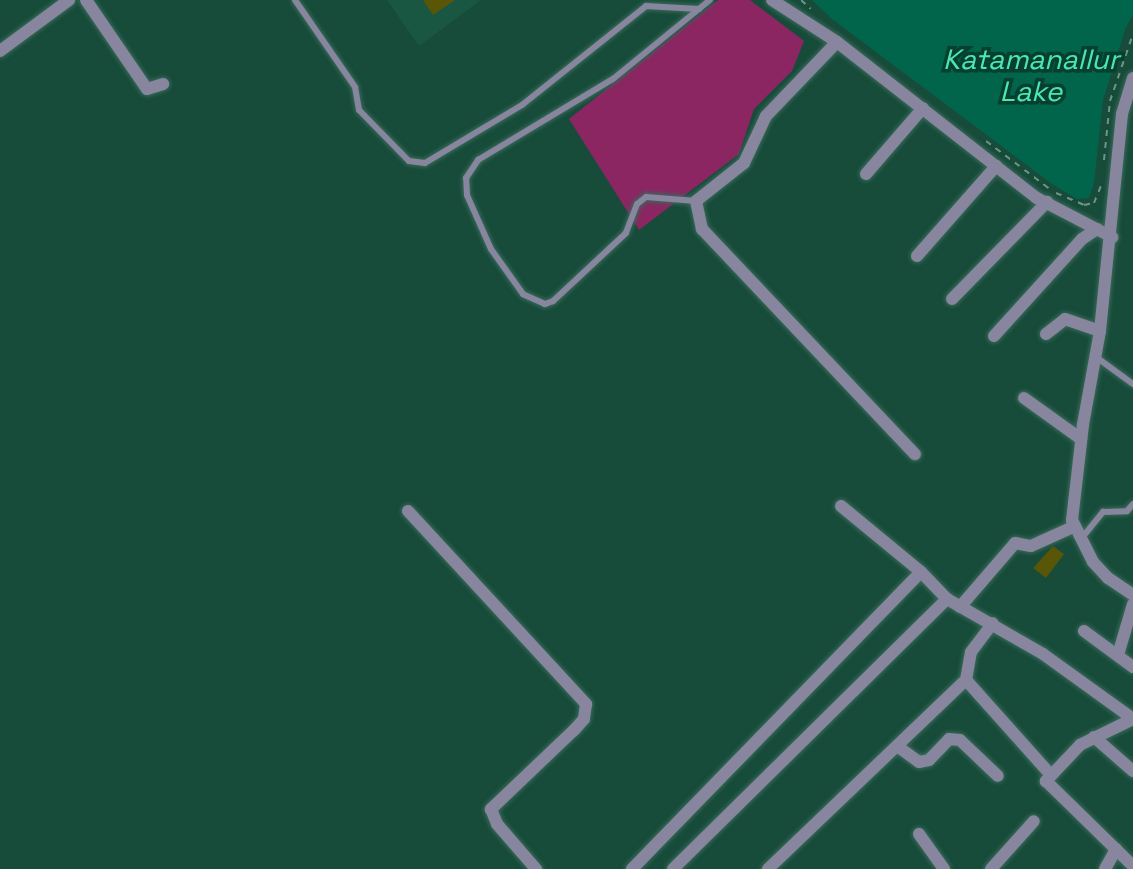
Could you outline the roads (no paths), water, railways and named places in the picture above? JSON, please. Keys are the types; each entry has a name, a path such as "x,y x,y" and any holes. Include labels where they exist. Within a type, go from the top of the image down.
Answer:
{"street":[{"path":"0,51 69,0"},
{"path":"86,0 147,89 163,84"},
{"path":"772,0 837,42 1047,202 1112,237"},
{"path":"837,42 766,116 744,163 696,201 702,229 915,454"},
{"path":"1133,78 1122,114 1112,237 1081,439 1072,520 1081,540 1108,578 1133,595"},
{"path":"866,174 923,108"},
{"path":"917,256 996,166"},
{"path":"952,299 1047,202"},
{"path":"994,336 1082,239 1097,229"},
{"path":"1046,334 1065,319 1100,331"},
{"path":"1024,398 1081,439"},
{"path":"841,506 921,572 947,599 993,623 1133,719"},
{"path":"408,511 586,704 584,719 491,809 497,824 536,869"},
{"path":"960,607 1015,543 1031,546 1048,535 1075,526"},
{"path":"632,869 921,572"},
{"path":"673,869 947,599"},
{"path":"1118,655 1133,604"},
{"path":"768,869 966,680 971,652 993,623"},
{"path":"1084,631 1133,667"},
{"path":"966,680 1051,775"},
{"path":"1133,719 1080,745 1046,781 1133,866"},
{"path":"1094,737 1133,771"},
{"path":"897,746 919,762 929,760 949,739 960,740 998,776"},
{"path":"991,869 1034,821"},
{"path":"919,834 944,869"},
{"path":"1105,869 1116,849"}],"lane":[{"path":"295,0 355,87 359,110 409,161 425,163 522,105 646,6 699,9"},
{"path":"696,201 646,197 637,204 626,233 553,301 545,304 523,294 491,249 467,195 466,178 478,160 613,79 710,0"},
{"path":"1096,357 1133,384"},
{"path":"1081,540 1103,512 1127,511 1133,504"}],"water":[{"name":"Katamanallur Lake","path":"812,0 1133,0 1133,15 1126,27 1103,100 1094,183 1089,198 1077,199 1052,184 832,19"}]}
